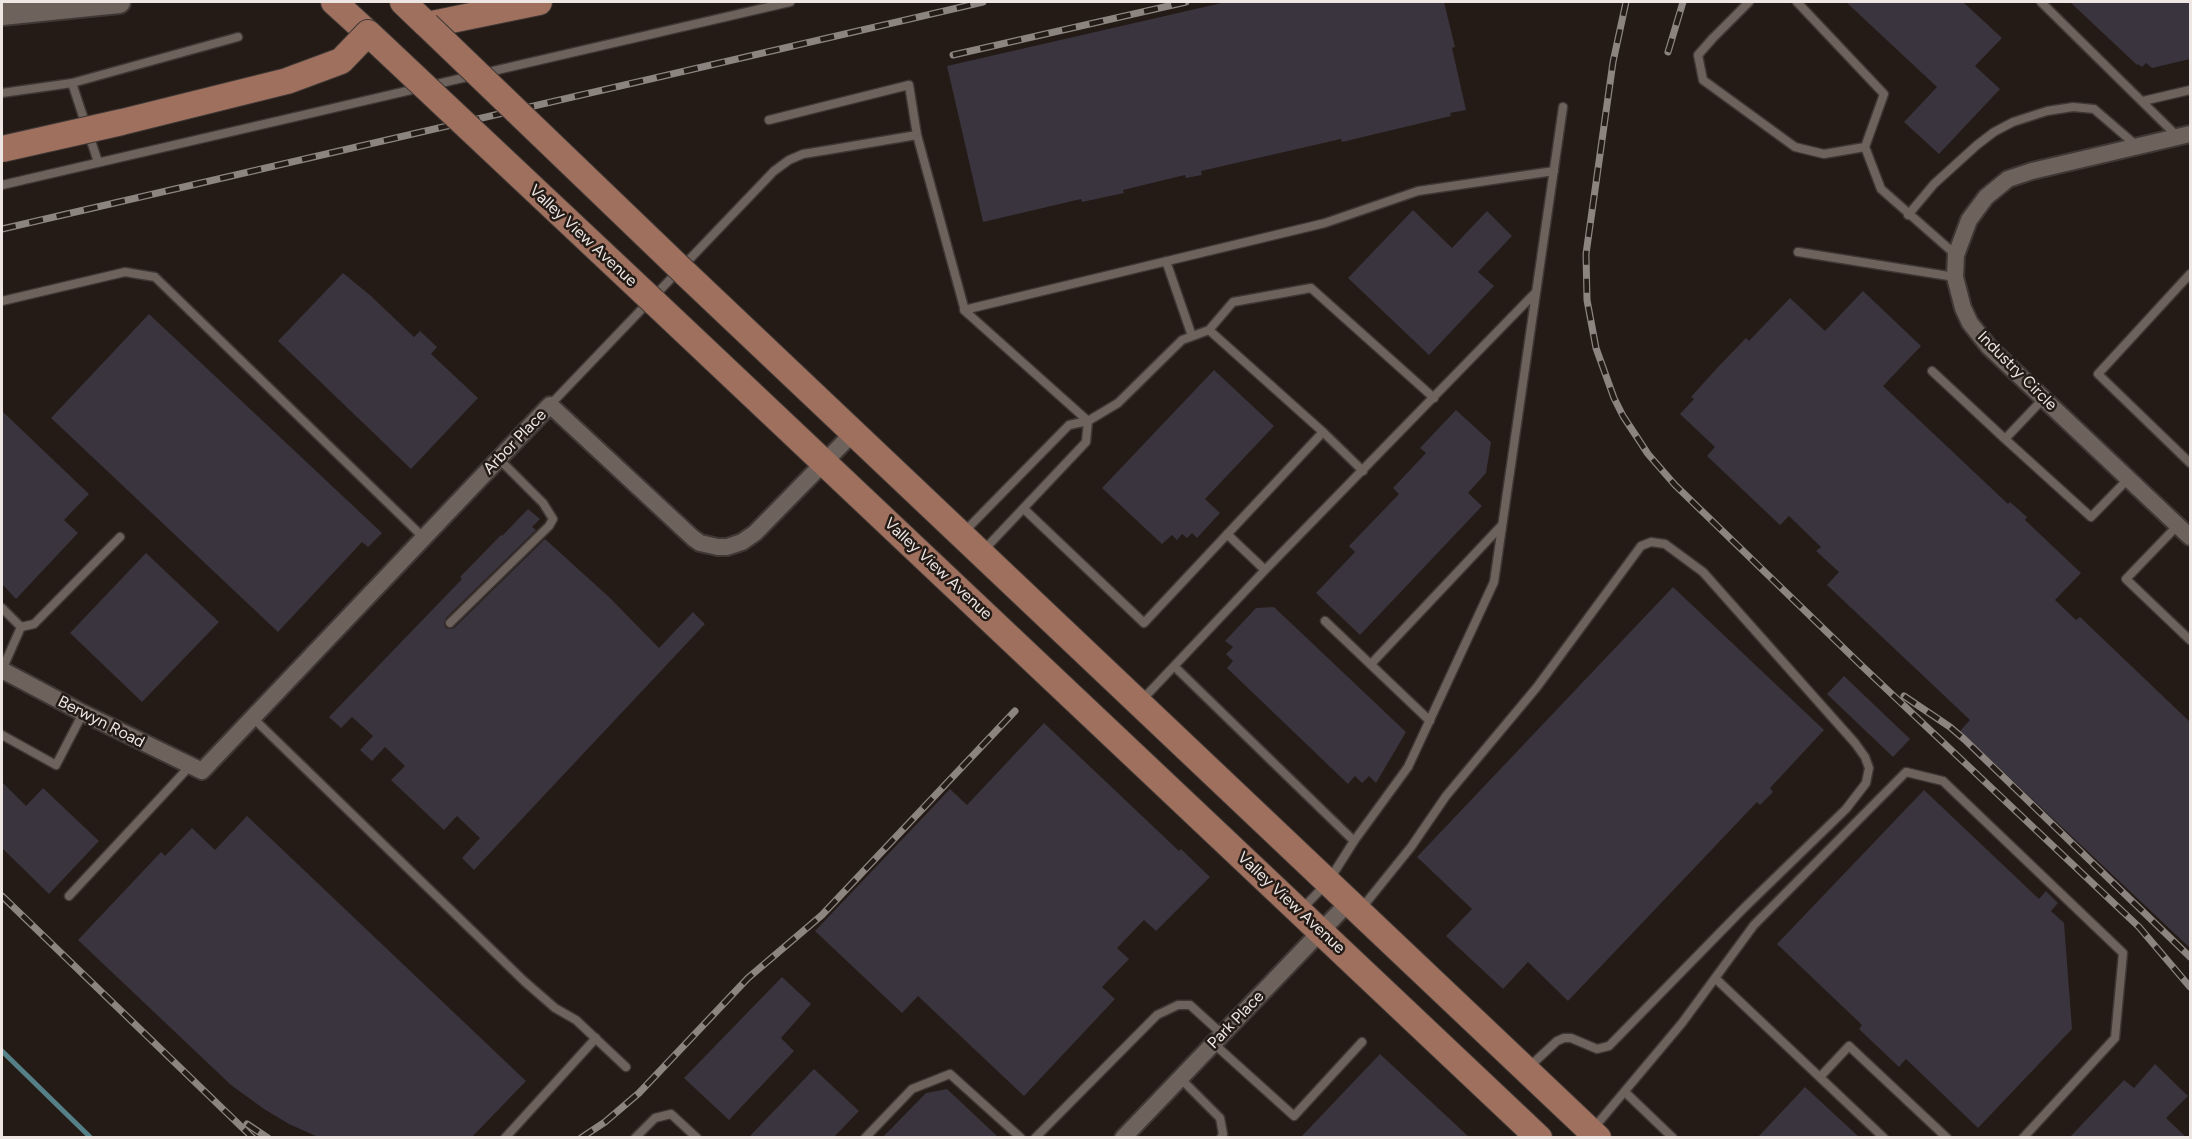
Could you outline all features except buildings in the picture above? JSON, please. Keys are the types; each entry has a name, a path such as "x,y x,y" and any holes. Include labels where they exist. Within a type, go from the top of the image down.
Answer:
{"main road":[{"name":"Valley View Avenue","path":"334,2 1539,1137"},
{"path":"403,2 805,388 1526,1070 1591,1135"},
{"path":"427,25 539,2"},
{"path":"2,149 287,81 341,61 368,33"}],"street":[{"path":"2,14 119,2"},
{"name":"Industry Circle","path":"2184,136 2020,174 2008,179 1986,197 1965,229 1956,255 1955,277 1963,308 1979,336 2190,537"},
{"name":"Arbor Place","path":"196,769 253,718 550,405 693,538 708,546 727,547 748,538 853,433"},
{"name":"Berwyn Road","path":"2,671 196,769"},
{"name":"Park Place","path":"1123,1137 1321,931 1354,907"}],"lane":[{"path":"2,185 790,2"},
{"path":"1749,2 1698,55 1703,80 1795,147 1824,154 1866,147"},
{"path":"1797,2 1884,94 1866,147 1881,189 1956,255"},
{"path":"2041,2 2143,101 2184,136"},
{"path":"2,93 72,83 238,37"},
{"path":"72,83 98,162"},
{"path":"769,120 909,85 917,135 964,310 1088,421"},
{"path":"2143,101 2190,90"},
{"path":"1300,911 1328,882 1354,841 1408,767 1494,582 1563,107"},
{"path":"1908,215 1934,184 1994,132 2047,111 2073,107 2094,109 2137,147"},
{"path":"550,405 774,171 789,160 803,154 917,135"},
{"path":"964,310 1325,223 1418,192 1554,171"},
{"path":"1797,252 1955,277"},
{"path":"1166,261 1192,336"},
{"path":"2,301 125,272 155,276 424,538"},
{"path":"2190,274 2098,374 2190,463"},
{"path":"961,535 1069,425 1088,421 1118,403 1182,340 1209,330 1233,302 1311,288 1434,398"},
{"path":"1139,704 1265,570 1535,293"},
{"path":"1209,330 1363,471"},
{"path":"1932,371 2091,517 2128,479"},
{"path":"2005,439 2044,398"},
{"path":"981,554 1086,442 1088,421"},
{"path":"1024,508 1144,623 1323,432"},
{"path":"450,623 549,526 553,519 543,503 499,459"},
{"path":"1371,664 1502,525"},
{"path":"2178,525 2127,579 2190,640"},
{"path":"1227,534 1265,570"},
{"path":"21,627 34,624 120,537"},
{"path":"1354,907 1411,847 1446,796 1537,687 1641,546 1651,542 1665,544 1703,572 1855,742 1869,768 1866,783 1846,809 1744,908 1609,1046 1597,1049 1570,1038 1564,1038 1557,1041 1526,1070"},
{"path":"2,608 21,627"},
{"path":"1325,621 1430,721"},
{"path":"2,671 21,627"},
{"path":"1175,667 1354,841"},
{"path":"2,735 56,765 82,713"},
{"path":"253,718 524,981 555,1008 576,1020 626,1067"},
{"path":"69,896 196,769"},
{"path":"1591,1135 1682,1023 1754,925 1906,772 1942,782 2123,953 2115,1038 2023,1137"},
{"path":"1715,978 1884,1137"},
{"path":"1035,1137 1157,1015 1178,1005 1190,1005 1218,1039 1294,1116 1362,1042"},
{"path":"505,1137 596,1038"},
{"path":"1820,1077 1849,1046 1947,1137"},
{"path":"865,1137 912,1089 950,1074 1020,1137"},
{"path":"1179,1078 1220,1118 1223,1134 1221,1137"},
{"path":"1625,1092 1672,1137"},
{"path":"635,1137 655,1118 671,1114 697,1137"}],"waterway":[{"path":"2,1051 91,1138"}],"railway":[{"path":"2,229 983,2"},
{"path":"953,55 1186,2"},
{"path":"1626,2 1613,62 1586,254 1587,300 1596,348 1623,416 1648,454 1675,485 1862,666 2139,927 2190,987"},
{"path":"1668,52 1683,2"},
{"path":"1904,696 1964,739 2190,957"},
{"path":"581,1138 605,1122 639,1093 748,978 822,915 1015,711"},
{"path":"2,896 253,1138"},
{"path":"247,1124 268,1138"}]}
